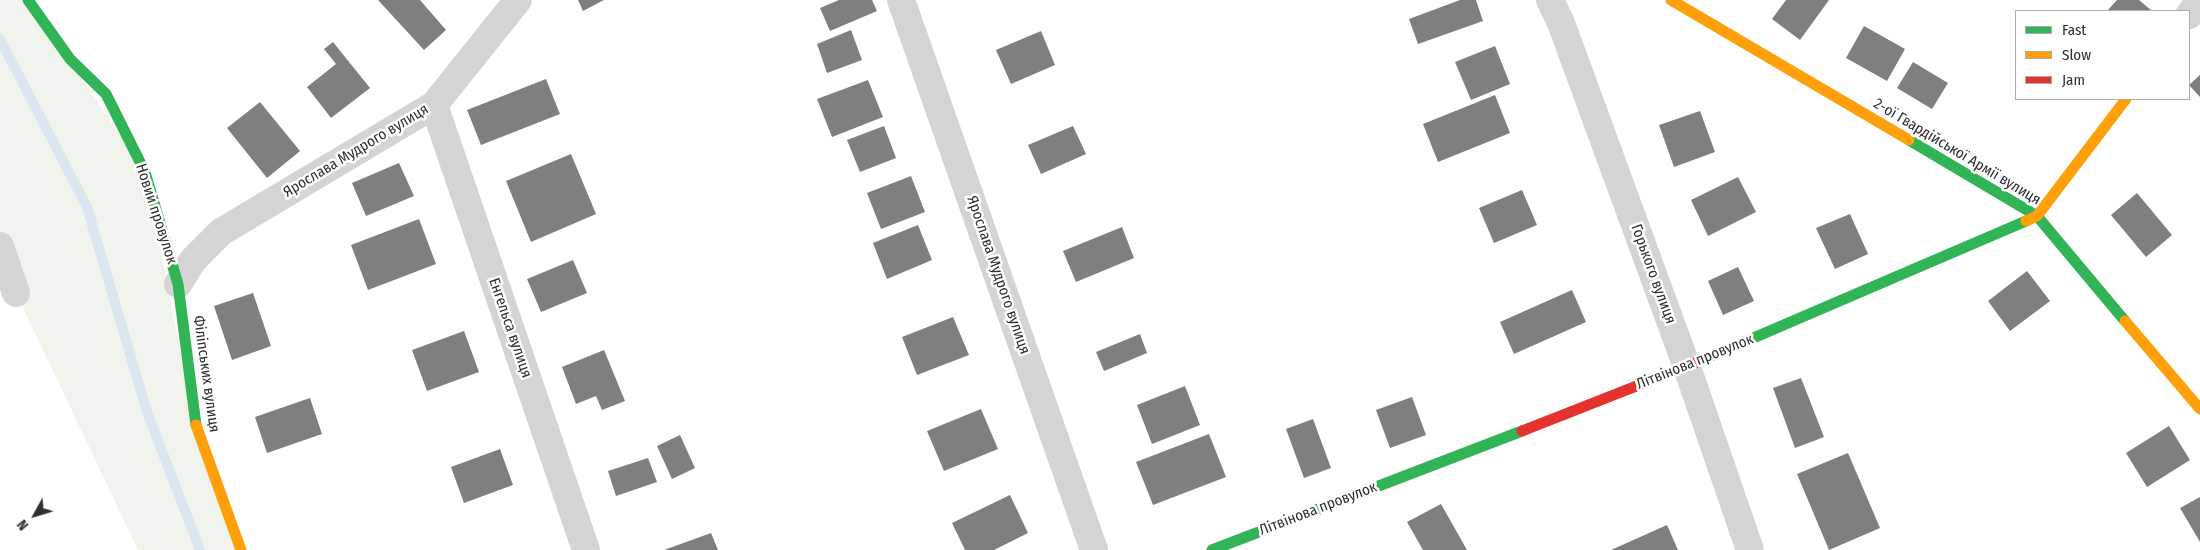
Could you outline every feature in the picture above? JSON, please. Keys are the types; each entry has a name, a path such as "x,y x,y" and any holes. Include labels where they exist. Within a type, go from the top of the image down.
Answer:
{"street":[{"name":"Новий провулок","path":"28,0 70,59 106,94 146,172 178,284"},
{"name":"Ярослава Мудрого вулиця","path":"178,284 193,260 220,232 434,105 518,0"},
{"name":"Ярослава Мудрого вулиця","path":"901,0 1094,550"},
{"name":"Горького вулиця","path":"1550,0 1687,367 1750,550"},
{"name":"2-ої Гвардійської Армії вулиця","path":"1672,0 2037,216 2200,409"},
{"path":"2190,15 2200,1"},
{"name":"Літвінова провулок","path":"1212,550 1687,367 2037,216 2125,100"},
{"name":"Енгельса вулиця","path":"434,105 586,550"},
{"path":"0,246 16,293"},
{"name":"Філіпських вулиця","path":"178,284 197,432 241,550"}],"shaded area":[{"path":"0,0 28,0 145,172 197,432 241,550 138,550 16,293 0,246"}],"building":[{"path":"378,0 420,0 446,30 424,50"},
{"path":"578,0 604,0 583,11"},
{"path":"839,0 872,0 877,11 830,31 820,8"},
{"path":"1460,0 1476,0 1483,21 1418,44 1409,19"},
{"path":"1786,0 1829,0 1800,40 1772,19"},
{"path":"2117,0 2139,0 2151,10 2108,10"},
{"path":"1864,26 1905,49 1887,81 1846,58"},
{"path":"851,30 862,60 827,73 817,44"},
{"path":"1041,31 1055,65 1011,84 996,50"},
{"path":"333,42 370,88 331,118 307,87 336,64 324,49"},
{"path":"1495,46 1510,84 1471,100 1455,62"},
{"path":"1913,62 1948,83 1932,109 1897,88"},
{"path":"2200,75 2200,97 2190,86"},
{"path":"546,79 560,114 481,145 467,110"},
{"path":"868,80 883,117 832,137 817,99"},
{"path":"1495,95 1510,133 1438,162 1423,124"},
{"path":"260,102 300,151 267,178 227,128"},
{"path":"1700,111 1715,152 1674,167 1659,125"},
{"path":"884,126 896,158 860,172 847,140"},
{"path":"1073,126 1086,154 1041,174 1028,145"},
{"path":"571,154 596,214 531,242 506,181"},
{"path":"399,163 414,196 366,216 352,183"},
{"path":"911,176 925,212 881,229 867,193"},
{"path":"1738,177 1756,212 1708,236 1691,200"},
{"path":"1522,190 1537,225 1494,243 1479,208"},
{"path":"2137,193 2172,235 2146,257 2111,215"},
{"path":"1850,214 1868,254 1835,269 1816,228"},
{"path":"419,219 436,264 368,290 351,245"},
{"path":"918,225 932,260 887,279 873,243"},
{"path":"1122,227 1134,258 1076,282 1063,251"},
{"path":"573,260 587,293 541,312 527,279"},
{"path":"1738,267 1754,301 1723,315 1708,281"},
{"path":"2027,271 2050,301 2010,331 1988,301"},
{"path":"1572,290 1586,322 1514,354 1500,322"},
{"path":"253,293 271,346 232,360 214,306"},
{"path":"953,317 969,355 917,375 902,337"},
{"path":"464,331 479,372 427,391 412,350"},
{"path":"1140,334 1147,353 1104,371 1096,352"},
{"path":"604,350 625,401 602,410 596,396 576,404 562,367"},
{"path":"1801,378 1824,437 1795,448 1773,388"},
{"path":"1185,386 1200,425 1152,444 1137,405"},
{"path":"1412,397 1426,435 1390,448 1376,410"},
{"path":"310,398 322,434 267,453 255,417"},
{"path":"981,409 998,449 944,471 927,431"},
{"path":"1313,419 1331,468 1304,478 1286,429"},
{"path":"2169,426 2190,460 2147,487 2126,453"},
{"path":"1209,434 1226,477 1153,505 1136,462"},
{"path":"680,435 695,468 672,479 657,446"},
{"path":"500,449 513,485 464,503 451,467"},
{"path":"1848,453 1880,528 1829,550 1797,474"},
{"path":"648,458 657,482 616,496 608,471"},
{"path":"1010,495 1028,533 994,550 965,550 952,523"},
{"path":"2200,497 2200,542 2180,508"},
{"path":"1441,504 1467,550 1423,550 1407,522"},
{"path":"1667,525 1678,550 1611,550"},
{"path":"711,533 718,550 664,550"}],"waterway":[{"path":"0,39 87,207 147,412 200,550"}],"traffic: fast":[{"path":"28,0 70,59 106,94 145,172 178,284 196,425"},
{"path":"1909,140 2037,216 2125,321"},
{"path":"1695,363 2026,221"},
{"path":"1212,550 1522,431"}],"traffic: slow":[{"path":"1671,0 1909,140"},
{"path":"2026,221 2037,216 2125,100"},
{"path":"2125,321 2200,409"},
{"path":"196,425 241,550"}],"traffic: jam":[{"path":"1522,431 1695,363"}]}
